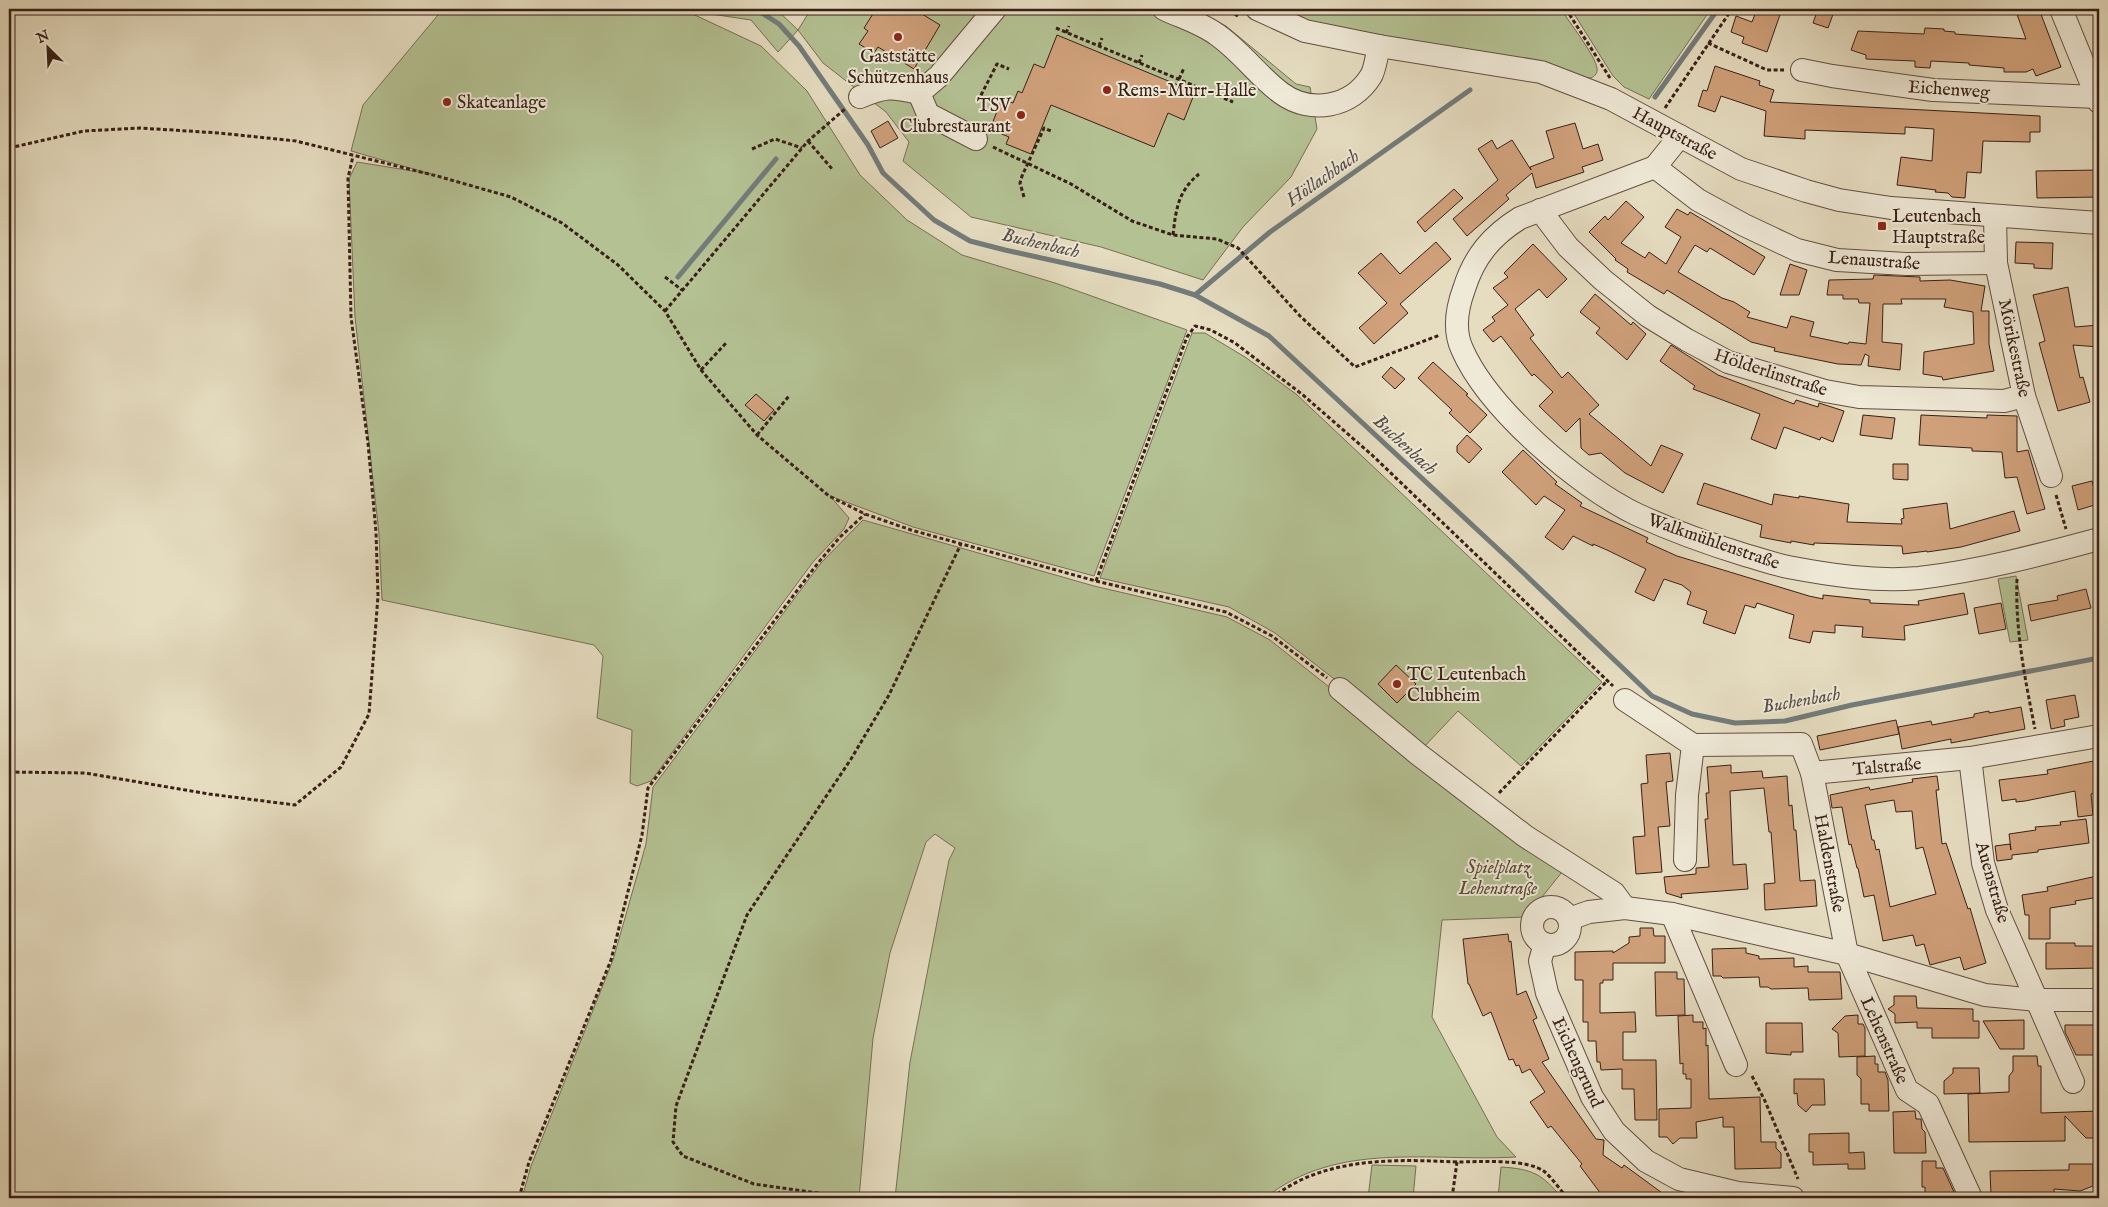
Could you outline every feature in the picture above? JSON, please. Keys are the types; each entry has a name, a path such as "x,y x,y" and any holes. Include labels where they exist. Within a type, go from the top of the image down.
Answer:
{"street":[{"path":"919,93 939,76 995,9"},
{"path":"1164,9 1216,34 1282,94 1299,102 1330,105 1345,101 1360,90 1372,74 1380,46"},
{"name":"Hauptstraße","path":"1258,9 1305,31 1380,46 1540,72 1611,99 1741,169 1806,191 1872,206 1995,217 2099,223"},
{"path":"2061,9 2098,100"},
{"name":"Eichenweg","path":"1802,70 1933,90 2098,100"},
{"path":"860,97 880,88 892,87 919,93"},
{"path":"919,93 928,114 976,139"},
{"path":"1655,167 1680,136"},
{"name":"Walkmühlenstraße","path":"1655,167 1520,218 1499,231 1481,253 1468,276 1458,306 1457,328 1461,348 1477,376 1495,399 1528,434 1567,468 1596,489 1637,514 1704,542 1784,566 1852,577 1917,578 2015,560 2099,540"},
{"name":"Lenaustraße","path":"1655,167 1698,200 1744,225 1797,250 1837,260 1906,264 1996,263"},
{"name":"Hölderlinstraße","path":"1540,210 1568,247 1603,280 1648,316 1679,336 1728,362 1825,391 1859,397 2004,401 2024,396"},
{"name":"Mörikestraße","path":"1995,217 1996,263 2024,396 2051,476"},
{"path":"1340,689 1418,754 1486,807 1525,836 1614,893 1625,908"},
{"path":"1625,700 1692,745 1801,744 1812,773"},
{"name":"Talstraße","path":"1812,773 1970,758 2099,736"},
{"path":"1685,860 1686,795 1692,745"},
{"name":"Auenstraße","path":"1970,758 1983,863 1997,910 2036,1000"},
{"name":"Haldenstraße","path":"1812,773 1847,954"},
{"path":"1548,906 1555,906 1561,909 1569,919 1570,931 1563,941 1557,944 1545,944 1539,941 1532,930 1533,918 1537,912 1548,906"},
{"path":"1569,919 1589,912 1625,908 1672,914 1847,954 1985,995 2036,1000 2099,1000"},
{"path":"1672,914 1744,1071"},
{"name":"Eichengrund","path":"1545,944 1540,961 1547,994 1592,1097 1614,1131 1646,1161 1679,1179 1738,1193 1793,1198"},
{"name":"Lehenstraße","path":"1847,954 1908,1090 1928,1104 1971,1198"},
{"path":"2036,1000 2073,1082"}],"path":[{"path":"1566,9 1610,78 1611,99"},
{"path":"1655,122 1732,9"},
{"path":"1066,33 1069,26"},
{"path":"1056,28 1233,102"},
{"path":"1099,46 1102,38"},
{"path":"1708,43 1767,70 1802,70"},
{"path":"1139,63 1142,54"},
{"path":"978,101 997,64 1009,69"},
{"path":"1179,79 1184,68"},
{"path":"664,311 808,141 835,116"},
{"path":"9,148 84,131 140,128 219,133 296,141 510,196 562,223 618,264 664,311 701,370 756,434 829,496 865,514 911,530 1096,582 1226,612 1272,636 1340,689"},
{"path":"1024,196 1020,183 1044,128 1051,131"},
{"path":"752,149 775,139 802,148"},
{"path":"976,139 1071,184 1132,221 1173,235 1217,239 1238,248 1300,316 1355,367 1457,328"},
{"path":"808,141 833,170"},
{"path":"9,772 84,773 209,794 295,805 341,767 369,714 378,596 376,532 368,443 351,317 348,178 353,156"},
{"path":"1173,235 1176,207 1187,183 1199,174"},
{"path":"665,278 682,290"},
{"path":"1096,582 1187,337 1195,326 1211,330 1235,344 1310,401 1372,455 1608,680 1486,807"},
{"path":"701,370 726,343"},
{"path":"756,434 789,396"},
{"path":"519,1198 529,1162 611,960 642,835 648,788 818,563 840,537 865,514"},
{"path":"825,1194 754,1184 683,1156 673,1142 676,1106 747,915 851,759 889,695 961,544"},
{"path":"2015,560 2017,570 2016,611 2021,654 2038,747"},
{"path":"1744,1071 1790,1157"},
{"path":"1272,1198 1283,1189 1320,1172 1361,1163 1405,1159 1502,1162 1537,1168 1544,1172 1568,1198"},
{"path":"1452,1198 1457,1162"}],"green space":[{"path":"443,9 682,9 761,46 807,91 860,175 907,220 962,255 1055,283 1187,330 1094,576 913,527 830,496 849,518 844,529 813,562 651,781 637,786 630,783 632,730 597,718 603,656 594,645 382,600 379,534 355,317 349,179 357,162 431,174 351,151 363,105"},
{"path":"700,9 776,9 798,30 778,52 751,20 711,14"},
{"path":"811,9 1192,9 1226,26 1296,84 1310,87 1317,129 1291,177 1243,227 1203,280 1101,247 971,217 903,161 909,142 886,112 823,63 798,30"},
{"path":"1277,9 1561,9 1592,55 1597,71 1591,78 1586,78 1306,21"},
{"path":"1571,9 1711,9 1649,99 1624,87 1613,76"},
{"path":"1192,333 1205,333 1245,357 1296,394 1602,682 1521,766 1458,711 1423,748 1275,633 1229,607 1100,578"},
{"name":"Spielplatz Lehenstraße","path":"863,520 1094,586 1227,617 1270,640 1562,872 1526,917 1442,920 1432,1017 1497,1137 1516,1157 1418,1157 1354,1161 1323,1168 1293,1180 1265,1198 895,1198 910,1062 949,860 955,848 935,834 926,842 890,953 873,1038 859,1198 522,1198 531,1166 613,960 646,844 653,787 821,563"},
{"path":"2016,576 2028,640 2010,642 1998,579"},
{"path":"1372,1165 1416,1166 1413,1198 1368,1198"},
{"path":"1501,1167 1521,1169 1536,1174 1549,1183 1562,1198 1498,1198"}],"building":[{"name":"Gaststätte Schützenhaus","path":"876,9 925,9 922,14 940,25 914,69 878,47 874,53 859,44 868,31 864,28"},
{"path":"1757,9 1782,9 1767,52 1742,43 1744,37 1731,32 1736,16 1752,22"},
{"path":"1818,9 1835,9 1828,28 1813,23"},
{"path":"2015,9 2039,9 2061,67 2036,76 2033,69 2026,72 2004,72 2004,68 1969,65 1969,63 1931,61 1930,68 1915,67 1915,61 1866,59 1866,55 1851,50 1858,31 1924,34 1925,28 1944,29 1944,31 1955,32 1955,34 2026,39"},
{"name":"Rems-Murr-Halle","path":"1057,35 1195,92 1184,120 1168,113 1154,147 1051,105 1031,154 1006,144 1009,137 990,129 1002,99 1013,103 1018,91 1022,93 1034,64 1044,68"},
{"path":"1715,66 1760,81 1759,85 1774,90 1770,102 2040,116 2040,132 2030,132 2030,142 1983,141 1981,173 1967,172 1965,198 1952,197 1948,193 1935,192 1936,190 1897,185 1901,157 1932,161 1934,129 1905,127 1905,134 1805,130 1805,139 1764,136 1766,111 1721,96 1715,112 1698,106 1703,90 1707,91"},
{"path":"888,121 898,138 880,148 871,131"},
{"path":"1575,123 1583,149 1598,144 1603,160 1582,167 1584,172 1536,188 1532,173 1506,195 1509,199 1467,236 1453,219 1498,180 1478,149 1492,140 1497,149 1512,140 1531,170 1530,167 1554,158 1546,131"},
{"path":"2099,170 2099,197 2037,198 2036,171"},
{"path":"1454,189 1463,198 1425,232 1417,222"},
{"path":"1626,201 1644,217 1621,243 1645,258 1649,252 1666,264 1681,237 1665,227 1677,209 1688,215 1690,212 1765,257 1754,275 1710,248 1707,252 1695,245 1678,272 1750,312 1747,317 1787,328 1791,316 1814,322 1810,336 1848,344 1849,342 1866,344 1870,303 1859,303 1858,299 1843,299 1843,295 1827,295 1829,280 1873,279 1874,275 1920,277 1920,281 1950,280 1985,286 1981,311 1989,311 1989,344 1994,371 1943,380 1942,377 1923,374 1924,352 1974,344 1973,312 1944,307 1946,299 1901,299 1902,304 1883,304 1882,342 1902,344 1900,370 1868,366 1869,356 1865,354 1861,365 1838,364 1774,351 1775,348 1751,342 1667,290 1664,294 1627,272 1628,269 1615,260 1589,232 1605,216 1608,220"},
{"path":"1436,242 1451,259 1400,304 1408,313 1374,344 1359,328 1387,303 1358,273 1381,253 1400,274"},
{"path":"2016,242 2053,243 2052,269 2034,268 2034,264 2015,263"},
{"path":"1533,244 1567,279 1547,298 1539,289 1515,309 1534,335 1530,338 1562,378 1568,372 1599,405 1589,414 1651,466 1661,445 1683,454 1663,493 1625,473 1601,453 1589,455 1581,448 1580,418 1566,432 1539,406 1553,392 1534,374 1532,376 1501,336 1493,342 1483,330 1495,321 1492,317 1508,305 1493,288 1508,277 1504,273"},
{"path":"1790,264 1807,270 1799,295 1780,295"},
{"path":"2068,287 2075,327 2099,325 2099,347 2073,345 2080,378 2083,377 2090,402 2058,411 2039,343 2045,341 2033,295"},
{"path":"1595,294 1631,325 1633,322 1646,334 1627,360 1596,333 1600,328 1580,312"},
{"path":"1671,345 1718,375 1794,404 1796,400 1818,407 1819,403 1844,411 1833,442 1821,437 1820,440 1784,427 1776,449 1751,439 1760,414 1693,389 1695,386 1660,361"},
{"path":"1433,362 1468,394 1466,395 1487,415 1470,433 1449,413 1452,410 1418,378"},
{"path":"1391,367 1405,379 1395,389 1382,377"},
{"path":"756,394 774,410 764,421 745,405"},
{"path":"1863,415 1895,418 1892,439 1860,435"},
{"path":"1921,415 1987,418 1987,415 2017,416 2017,452 2028,450 2045,509 2027,514 2017,477 2005,478 2002,452 1972,451 1972,448 1919,445"},
{"path":"1467,435 1482,449 1469,463 1457,452 1457,446"},
{"path":"1523,450 1557,482 1555,484 1582,503 1580,506 1648,538 1646,542 1677,556 1823,599 1823,595 1870,600 1870,603 1919,605 1918,601 1964,593 1968,614 1904,626 1905,640 1862,637 1863,627 1835,625 1835,633 1813,631 1810,643 1789,638 1794,615 1757,603 1755,608 1745,605 1735,634 1703,623 1707,611 1687,604 1691,592 1682,585 1664,579 1654,601 1635,592 1646,569 1573,536 1563,550 1545,537 1565,510 1544,496 1536,505 1502,472"},
{"path":"1893,464 1908,464 1908,480 1893,479"},
{"path":"2092,481 2098,504 2078,510 2072,486"},
{"path":"1704,483 1772,505 1774,494 1849,504 1847,522 1902,524 1901,519 1904,518 1903,509 1947,503 1950,529 2014,511 2020,531 1961,547 1903,554 1902,546 1814,543 1814,545 1791,541 1791,543 1760,537 1762,525 1697,504"},
{"path":"2086,589 2091,608 2031,621 2028,605 2058,600 2057,596"},
{"path":"2001,603 2006,629 1979,634 1974,608"},
{"name":"TC Leutenbach Clubheim","path":"1396,665 1416,684 1397,703 1378,684"},
{"path":"2075,695 2079,717 2064,720 2065,726 2051,729 2046,700"},
{"path":"2021,707 2025,729 1951,743 1951,739 1902,749 1898,727 1931,721 1932,725 1974,717 1974,714"},
{"path":"1896,720 1899,734 1820,750 1817,736"},
{"path":"1670,753 1673,781 1666,782 1670,826 1658,827 1662,872 1636,874 1633,837 1645,836 1641,784 1648,783 1646,755"},
{"path":"2099,760 2099,792 2091,794 2093,815 2078,817 2075,791 2025,801 2016,802 2016,799 2002,801 1999,780 2048,774 2047,770"},
{"path":"1731,765 1731,773 1762,771 1763,778 1787,776 1789,806 1792,805 1794,830 1796,830 1800,881 1815,880 1817,906 1765,910 1764,884 1775,883 1771,832 1769,832 1764,788 1730,791 1733,865 1746,864 1748,889 1681,894 1682,898 1666,893 1664,877 1696,874 1696,868 1709,867 1705,819 1708,819 1706,793 1709,793 1707,767"},
{"path":"1937,776 1939,790 1936,790 1942,844 1946,843 1968,909 1970,908 1986,963 1964,970 1960,957 1930,965 1924,944 1916,946 1913,935 1883,941 1874,895 1864,897 1858,868 1851,844 1849,845 1842,807 1832,808 1830,795 1869,787 1870,790 1913,782 1912,779","holes":["1894,800 1896,812 1912,811 1916,849 1923,847 1936,894 1890,907 1879,849 1876,850 1874,840 1872,840 1865,805"]},
{"path":"2086,819 2089,843 2012,855 2012,859 1997,861 1995,846 2010,844 2011,850 2009,834 2036,830 2035,827 2061,825 2060,822"},
{"path":"2097,876 2099,897 2075,901 2076,904 2050,908 2050,939 2029,939 2029,915 2025,915 2022,895 2048,891 2047,887"},
{"path":"1640,928 1653,928 1654,936 1665,936 1665,963 1613,963 1613,980 1603,980 1603,983 1600,983 1600,1013 1635,1012 1636,1032 1623,1032 1623,1060 1656,1060 1657,1120 1635,1120 1634,1089 1622,1089 1622,1069 1601,1070 1600,1062 1597,1062 1596,1041 1588,1041 1588,1022 1583,1022 1583,980 1575,980 1575,952 1613,951 1613,953 1629,943 1629,937 1640,936"},
{"path":"1508,934 1509,942 1511,941 1517,995 1526,991 1537,1018 1533,1020 1549,1059 1542,1062 1596,1139 1604,1140 1603,1155 1622,1168 1624,1165 1669,1198 1604,1198 1580,1166 1582,1164 1551,1126 1548,1128 1530,1102 1545,1092 1530,1069 1522,1073 1519,1065 1516,1066 1513,1059 1509,1060 1491,1012 1483,1016 1468,984 1463,939"},
{"path":"2046,943 2075,943 2075,946 2099,946 2099,968 2046,969"},
{"path":"1746,948 1746,953 1759,956 1759,959 1794,958 1794,967 1808,966 1808,972 1840,972 1842,999 1809,1000 1808,988 1771,989 1760,987 1759,977 1723,978 1721,976 1713,976 1712,949"},
{"path":"1655,972 1677,972 1677,979 1684,979 1685,1015 1656,1016"},
{"path":"1894,996 1916,996 1917,1008 1973,1009 1973,1021 1979,1021 1979,1038 1932,1038 1932,1028 1917,1028 1917,1022 1895,1023 1895,1014 1888,1009 1894,1005"},
{"path":"1693,1015 1693,1022 1703,1022 1703,1029 1706,1028 1709,1099 1760,1097 1761,1142 1776,1142 1776,1148 1781,1153 1781,1168 1735,1169 1734,1127 1723,1127 1723,1117 1696,1122 1697,1138 1680,1138 1673,1144 1667,1137 1659,1137 1659,1109 1691,1108 1691,1079 1686,1079 1686,1074 1683,1074 1683,1063 1680,1064 1678,1016"},
{"path":"1858,1015 1858,1024 1863,1024 1865,1028 1865,1056 1839,1057 1838,1033 1832,1029 1845,1016"},
{"path":"2024,1020 2024,1049 2000,1049 1983,1021"},
{"path":"1766,1023 1802,1023 1803,1052 1791,1052 1791,1055 1766,1053"},
{"path":"2065,1025 2099,1025 2099,1055 2076,1055 2065,1032"},
{"path":"1875,1056 1878,1072 1885,1072 1888,1080 1889,1111 1869,1111 1869,1104 1861,1104 1861,1079 1857,1075 1857,1057"},
{"path":"2013,1056 2037,1056 2038,1066 2041,1066 2041,1113 2099,1111 2099,1138 2086,1138 2065,1116 2065,1141 1969,1142 1968,1094 2009,1092 2009,1076 2013,1071"},
{"path":"1953,1068 1979,1068 1980,1093 1944,1094 1944,1081 1953,1073"},
{"path":"1794,1079 1824,1079 1825,1105 1812,1105 1806,1112 1798,1105 1797,1093 1794,1094"},
{"path":"1915,1111 1916,1119 1921,1119 1922,1129 1925,1132 1926,1153 1894,1153 1893,1112"},
{"path":"1849,1133 1849,1153 1864,1152 1865,1169 1848,1169 1848,1164 1813,1165 1813,1152 1809,1152 1809,1134"},
{"path":"1922,1161 1936,1161 1936,1168 1943,1168 1954,1192 1954,1198 1925,1198 1925,1187 1922,1187"},
{"path":"2069,1164 2093,1164 2093,1186 2080,1191 2054,1189 2054,1194 2043,1198 2033,1194 2005,1198 1991,1195 1990,1171 2069,1170"}],"waterway":[{"name":"Buchenbach","path":"756,9 779,24 799,46 868,145 883,173 934,220 970,241 1160,284 1195,295 1269,336 1512,562 1652,696 1692,714 1735,723 1785,721 1852,705 2099,658"},
{"name":"Höllachbach","path":"1655,97 1718,9"},
{"name":"Höllachbach","path":"1195,295 1270,232 1470,90"},
{"path":"678,277 776,159"}],"place":[{"name":"Gaststätte Schützenhaus","path":"898,37"},
{"name":"Rems-Murr-Halle","path":"1107,90"},
{"name":"Skateanlage","path":"447,102"},
{"name":"TSV Clubrestaurant","path":"1021,115"},
{"name":"Leutenbach Hauptstraße","path":"1882,226"},
{"name":"TC Leutenbach Clubheim","path":"1397,684"}]}
